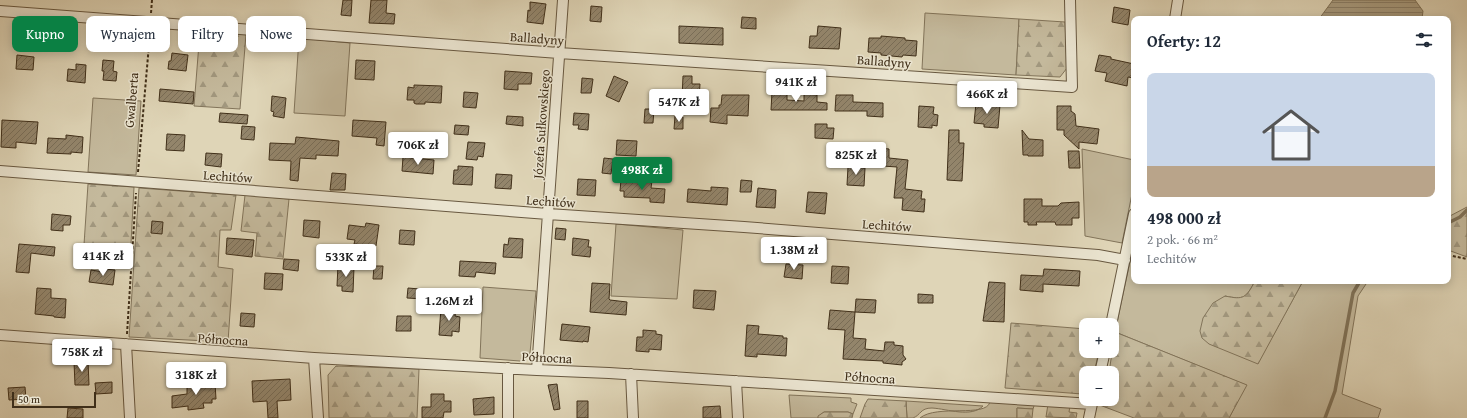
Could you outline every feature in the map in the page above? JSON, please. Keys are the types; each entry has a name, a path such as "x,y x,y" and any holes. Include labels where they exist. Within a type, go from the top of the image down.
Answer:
{"street":[{"name":"Józefa Sułkowskiego","path":"537,370 563,0"},
{"name":"Balladyny","path":"0,11 559,53 1072,87 1070,0"},
{"path":"1175,16 1178,0"},
{"name":"Lechitów","path":"0,171 1075,253 1098,255 1125,260"},
{"path":"1113,318 1131,229"},
{"name":"Północna","path":"0,335 314,358 631,374 1079,400"},
{"path":"126,344 130,418"},
{"path":"314,358 318,418"},
{"path":"508,368 508,418"},
{"path":"631,374 633,418"},
{"path":"736,381 738,418"},
{"path":"1089,418 1092,406"}],"path":[{"path":"151,14 152,0"},
{"name":"Gwalberta","path":"138,176 148,52"},
{"path":"126,344 137,188"},
{"path":"1451,256 1467,259"}],"green space":[{"path":"925,13 1019,19 1016,75 922,69"},
{"path":"1019,19 1065,22 1067,68 1060,77 1016,75"},
{"path":"238,33 246,34 240,109 194,106 198,52 238,52"},
{"path":"306,39 350,43 345,116 294,113 298,52 306,52"},
{"path":"93,98 141,101 136,175 88,172"},
{"path":"1082,149 1131,159 1131,199 1122,243 1085,236"},
{"path":"88,184 134,187 130,262 83,260"},
{"path":"139,188 236,195 231,230 220,230 218,267 233,269 228,342 129,337"},
{"path":"245,195 289,199 283,259 255,256 257,233 241,231"},
{"path":"1467,207 1467,257 1451,251 1451,215"},
{"path":"616,224 683,230 677,299 611,296"},
{"path":"1131,257 1131,284 1253,284 1244,296 1236,298 1225,296 1258,363 1301,284 1366,284 1358,296 1342,394 1381,409 1378,418 1229,418 1246,385 1119,334 1118,318"},
{"path":"1253,284 1301,284 1258,364 1209,344 1202,338 1200,331 1203,318 1213,303 1225,296 1236,298 1244,296"},
{"path":"483,287 536,291 530,353 520,361 480,358"},
{"path":"1011,323 1079,328 1079,358 1097,358 1096,366 1079,366 1079,394 1005,388"},
{"path":"1119,334 1247,385 1229,418 1134,418 1102,406 1119,406 1119,366 1110,366 1111,358 1119,358"},
{"path":"336,366 419,369 417,418 329,418 328,375"},
{"path":"789,395 851,398 851,402 857,404 853,414 848,412 824,412 818,418 791,418"},
{"path":"868,399 906,401 907,418 860,418"},
{"path":"906,401 983,406 972,412 928,408 913,418 907,418"},
{"path":"990,402 1032,403 1034,406 1033,409 1017,408 1017,418 920,418 928,414 938,412 980,409 987,407"},
{"path":"1048,404 1070,406 1069,412 1077,413 1076,418 1046,417"},
{"path":"1017,408 1033,409 1032,418 1017,418"},
{"path":"824,412 848,412 853,414 852,418 818,418 818,416"}],"shaded area":[{"path":"1333,0 1415,0 1423,11 1422,16 1321,16"}],"building":[{"path":"343,0 352,0 351,16 341,15"},
{"path":"371,0 387,0 386,13 395,14 394,24 369,23"},
{"path":"530,2 546,4 543,24 527,22 528,10 530,11"},
{"path":"591,6 602,7 601,22 590,21"},
{"path":"1114,7 1130,10 1128,25 1112,22"},
{"path":"742,17 756,18 756,29 741,28"},
{"path":"679,26 723,28 723,45 679,43"},
{"path":"818,26 841,28 839,49 809,48 810,36 817,36"},
{"path":"881,36 905,38 905,40 917,41 916,56 903,55 902,57 868,52 869,38 881,38"},
{"path":"172,53 188,55 186,71 168,69"},
{"path":"17,55 34,57 33,70 16,69"},
{"path":"1099,55 1131,63 1131,78 1128,77 1127,86 1105,81 1107,73 1095,71"},
{"path":"103,60 114,61 113,71 117,72 116,81 103,80"},
{"path":"356,60 375,61 374,80 355,79"},
{"path":"76,64 86,65 85,83 67,81 68,69 76,70"},
{"path":"505,71 532,73 531,84 518,84 518,90 504,89"},
{"path":"614,76 628,82 619,102 606,96"},
{"path":"683,76 692,76 692,84 700,84 699,99 682,99"},
{"path":"582,78 593,79 591,93 581,93"},
{"path":"414,85 442,86 441,103 425,102 425,104 416,104 414,103 414,100 407,100 408,87 414,88"},
{"path":"160,89 194,92 193,104 159,101"},
{"path":"464,92 478,93 476,108 463,107"},
{"path":"772,92 787,92 787,100 804,101 804,94 817,95 817,102 827,103 827,110 771,110"},
{"path":"722,95 749,95 748,116 727,115 727,124 710,122 711,108 719,108 719,105 721,105"},
{"path":"836,95 853,95 853,102 883,103 883,117 867,116 867,111 835,111"},
{"path":"272,96 286,98 284,118 273,116 274,112 271,111"},
{"path":"976,103 1000,105 998,128 984,127 984,124 974,123"},
{"path":"919,106 934,107 933,114 938,115 937,126 932,125 932,128 918,127"},
{"path":"1057,106 1071,106 1071,111 1075,114 1076,126 1099,129 1097,144 1079,142 1079,149 1064,135 1064,130 1057,130"},
{"path":"645,109 654,109 653,123 644,123"},
{"path":"220,113 248,115 247,124 219,122"},
{"path":"574,113 589,114 588,130 578,129 579,125 573,125"},
{"path":"507,116 523,117 523,126 506,124"},
{"path":"675,116 683,117 683,129 674,129"},
{"path":"2,120 38,122 36,144 16,142 16,148 1,147"},
{"path":"353,120 386,122 384,146 376,145 377,138 352,136"},
{"path":"815,124 827,124 827,128 834,128 833,139 815,138"},
{"path":"455,125 469,126 468,135 454,134"},
{"path":"242,126 255,127 254,140 241,139"},
{"path":"949,130 959,130 959,143 964,143 962,181 947,180"},
{"path":"1022,130 1029,139 1043,140 1043,156 1023,155"},
{"path":"167,134 185,135 184,151 166,150"},
{"path":"66,135 83,137 82,153 47,153 48,138 66,139"},
{"path":"296,137 339,141 338,156 316,155 316,159 300,158 298,181 290,180 291,161 269,160 270,143 295,144"},
{"path":"617,140 637,141 636,156 616,155"},
{"path":"468,142 485,143 483,157 478,156 477,160 466,159"},
{"path":"870,147 889,149 889,158 908,160 905,189 922,191 921,199 925,199 924,212 902,210 903,198 894,198 897,167 868,165"},
{"path":"1068,151 1079,151 1080,168 1069,168"},
{"path":"206,153 222,154 221,167 205,165"},
{"path":"403,157 434,160 433,174 402,171"},
{"path":"604,158 613,159 611,174 602,173"},
{"path":"458,166 473,167 472,185 453,184 454,170 458,170"},
{"path":"848,167 865,168 864,186 847,185"},
{"path":"332,173 346,174 345,190 330,190"},
{"path":"496,174 512,175 511,189 495,188"},
{"path":"578,179 596,180 595,196 577,195"},
{"path":"621,180 652,181 651,188 665,189 664,203 650,202 650,198 624,197 624,191 620,191"},
{"path":"741,180 752,181 751,192 740,192"},
{"path":"711,187 728,188 727,205 687,202 688,189 711,191"},
{"path":"758,188 776,190 775,208 756,207"},
{"path":"808,192 827,193 825,214 806,212"},
{"path":"1024,199 1042,199 1042,206 1058,206 1061,203 1079,202 1079,218 1072,218 1072,225 1056,225 1055,222 1036,222 1037,225 1028,225 1028,222 1024,222"},
{"path":"52,214 71,216 70,225 63,225 63,231 51,230"},
{"path":"304,220 320,221 319,238 303,236"},
{"path":"152,221 163,222 162,234 151,233"},
{"path":"366,223 379,225 376,246 354,244 355,240 347,239 349,225 365,227"},
{"path":"556,228 566,229 565,240 555,239"},
{"path":"400,230 415,231 414,245 399,244"},
{"path":"227,238 254,240 252,257 226,254"},
{"path":"509,238 523,239 522,258 503,257 504,244 508,245"},
{"path":"573,238 589,240 588,247 591,247 590,257 572,255"},
{"path":"19,244 55,247 54,256 31,253 29,273 16,272"},
{"path":"284,259 299,260 298,271 283,269"},
{"path":"460,261 496,263 495,274 476,272 475,277 459,276"},
{"path":"786,264 803,265 802,279 784,277"},
{"path":"338,265 354,267 353,292 342,291 342,286 337,286"},
{"path":"374,266 383,266 382,279 373,279"},
{"path":"832,266 849,267 848,284 831,283"},
{"path":"104,269 115,270 113,285 89,282 91,270 104,272"},
{"path":"1044,269 1080,271 1079,286 1043,284 1043,292 1020,290 1021,275 1043,276"},
{"path":"265,273 283,274 282,290 264,289"},
{"path":"989,282 1005,283 1004,322 983,321"},
{"path":"592,283 610,284 609,299 627,302 626,315 590,312"},
{"path":"37,288 51,289 51,298 66,299 65,318 35,314"},
{"path":"408,288 443,291 442,299 407,298"},
{"path":"694,290 716,291 714,310 693,308"},
{"path":"918,294 933,295 933,303 918,303"},
{"path":"856,299 876,300 875,313 855,312"},
{"path":"441,308 456,309 455,316 460,317 459,332 452,331 452,336 439,335"},
{"path":"830,310 855,312 853,338 866,339 865,349 884,351 885,342 894,342 894,345 903,346 903,355 906,359 902,362 902,365 883,363 883,361 843,359 845,330 828,329"},
{"path":"241,313 255,314 254,327 240,326"},
{"path":"397,316 411,316 411,331 396,331"},
{"path":"562,324 590,327 588,342 560,340"},
{"path":"747,325 759,326 758,334 783,336 783,338 787,338 786,356 757,354 757,357 745,356"},
{"path":"643,330 656,331 656,334 662,335 661,350 649,349 649,352 636,351 637,337 643,337"},
{"path":"88,361 89,385 75,385 74,362"},
{"path":"290,379 291,400 277,401 278,418 268,418 267,401 253,402 252,381"},
{"path":"112,382 112,393 96,394 95,383"},
{"path":"198,382 198,384 215,383 216,399 212,399 212,403 203,403 204,408 188,410 188,406 172,408 172,396 187,394 187,383"},
{"path":"557,384 560,409 554,410 548,385"},
{"path":"25,387 26,399 9,400 8,388"},
{"path":"431,394 444,394 444,401 451,401 451,412 444,412 443,418 422,418 422,407 431,407"},
{"path":"494,397 494,414 474,415 473,399"},
{"path":"577,401 588,401 588,418 577,418"},
{"path":"720,406 721,418 703,418 703,407"},
{"path":"68,408 83,409 83,418 67,418"}],"waterway":[{"path":"1451,222 1460,217 1467,210"},
{"path":"1325,418 1335,391 1353,293 1358,284"}]}
